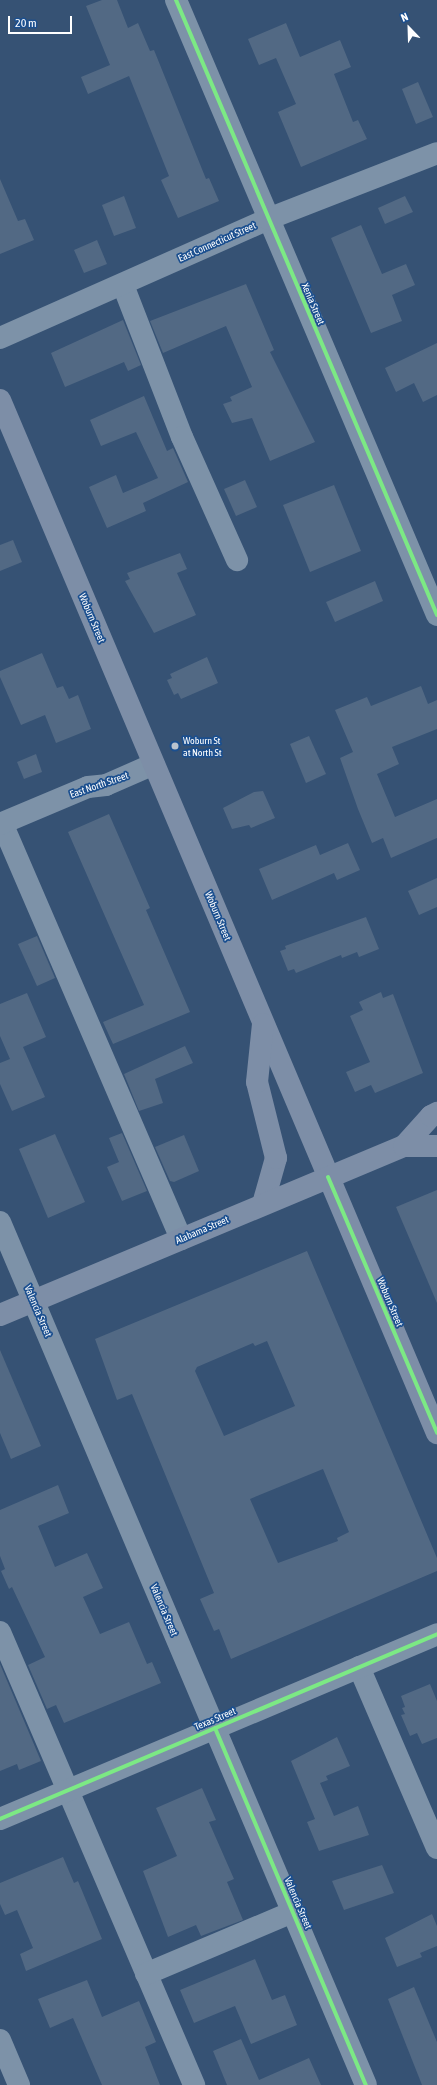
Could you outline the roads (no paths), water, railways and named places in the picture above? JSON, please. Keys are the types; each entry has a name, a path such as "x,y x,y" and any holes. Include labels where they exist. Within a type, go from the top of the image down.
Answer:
{"main road":[{"name":"Woburn Street","path":"0,400 437,1432"},
{"path":"263,1023 257,1082 276,1158 263,1204"},
{"name":"Alabama Street","path":"404,1146 431,1116 437,1114"},
{"name":"Alabama Street","path":"0,1315 404,1146 437,1146"}],"street":[{"name":"Xenia Street","path":"176,0 437,615"},
{"name":"East Connecticut Street","path":"0,338 123,285 268,219 437,153"},
{"path":"123,285 182,437 237,560"},
{"name":"East North Street","path":"1,823 88,787 106,785 154,764"},
{"path":"1,823 181,1239"},
{"name":"Valencia Street","path":"0,1222 366,2085"},
{"path":"0,1632 194,2085"},
{"name":"Texas Street","path":"0,1819 437,1634"},
{"path":"359,1667 437,1848"},
{"path":"146,1974 292,1912"},
{"path":"0,2040 19,2085"}],"place":[{"name":"Woburn St at North St","path":"175,746"}]}
